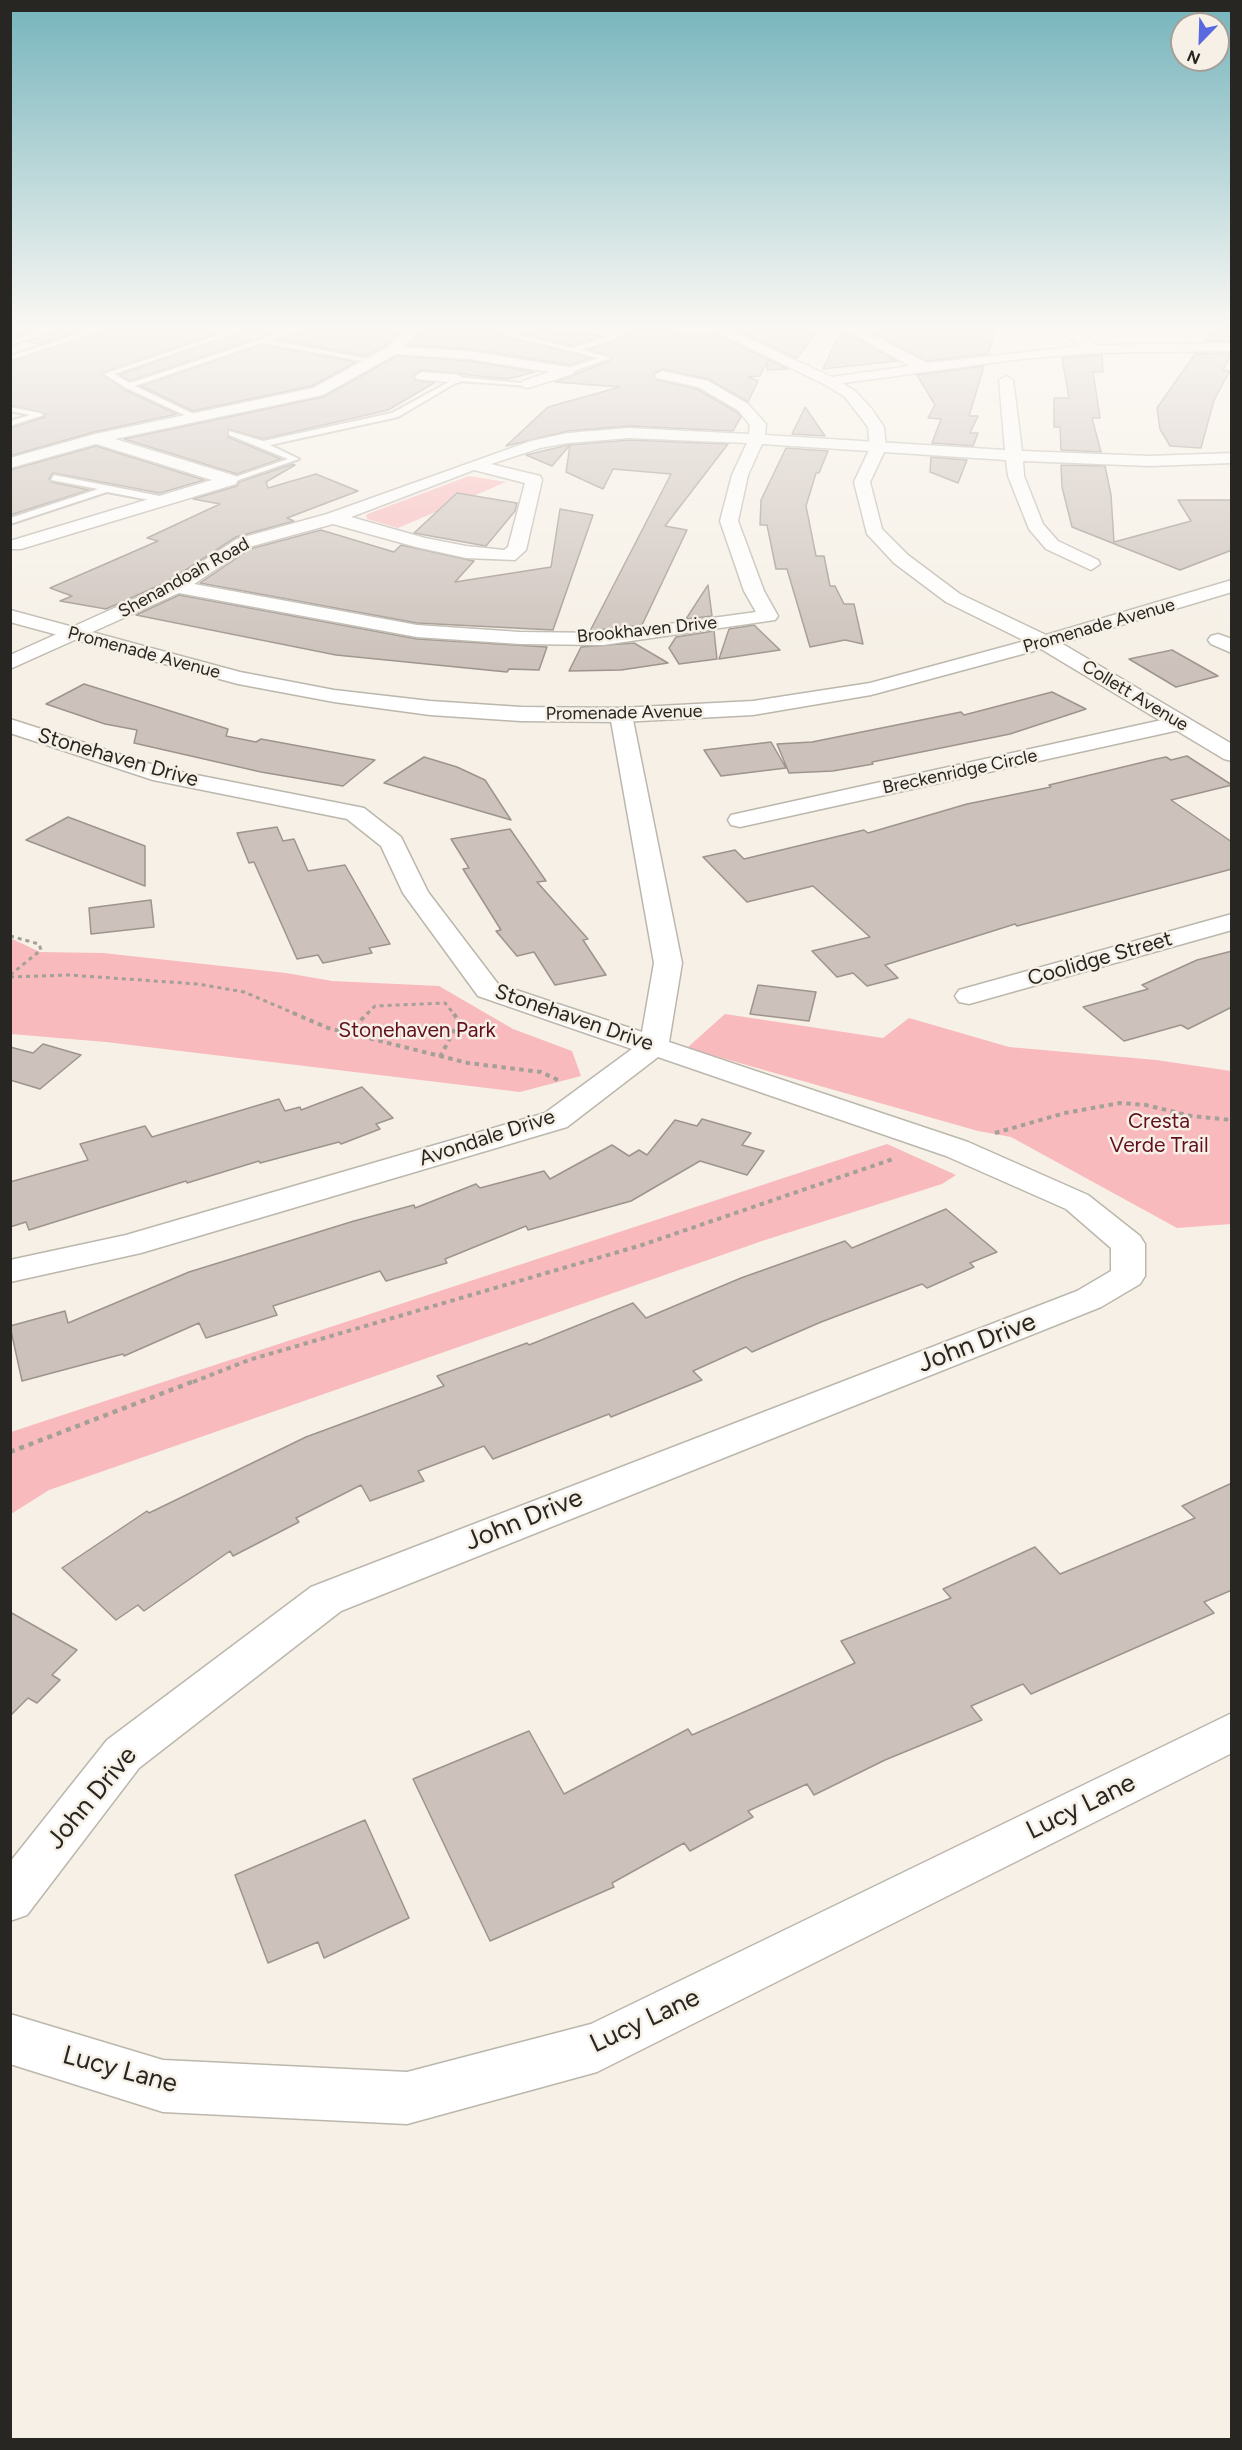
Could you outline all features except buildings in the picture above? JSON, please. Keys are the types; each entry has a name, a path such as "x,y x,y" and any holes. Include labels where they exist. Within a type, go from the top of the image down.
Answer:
{"street":[{"path":"10,463 90,440"},
{"path":"99,440 230,480"},
{"name":"Shenandoah Road","path":"10,663 177,587 243,543 333,518 473,465 537,444 556,440"},
{"name":"Brookhaven Drive","path":"177,587 417,632 520,638 603,639 768,616 754,591 729,520 740,475 756,440"},
{"name":"Shenandoah Road","path":"785,440 1015,456 1150,461 1232,458"},
{"path":"877,440 878,448"},
{"path":"1013,440 1016,476 1035,525 1052,545 1091,564"},
{"name":"Collett Avenue","path":"878,448 862,482 873,530 901,559 953,598 1044,642 1232,754"},
{"path":"333,518 422,543 466,552 508,556 517,550 534,480 473,465"},
{"path":"13,544 230,480"},
{"name":"Promenade Avenue","path":"10,616 238,678 334,696 430,708 521,714 621,715 753,708 834,696 938,672 1232,586"},
{"path":"621,715 668,963 654,1046"},
{"name":"Breckenridge Circle","path":"740,820 1180,723"},
{"name":"Stonehaven Drive","path":"10,726 161,775 354,813 392,842 416,893 488,990 939,1143 1077,1202 1128,1244 1128,1276"},
{"name":"Coolidge Street","path":"969,996 1232,922"},
{"name":"Avondale Drive","path":"10,1271 129,1245 556,1120 654,1046"},
{"name":"John Drive","path":"10,1899 123,1754 326,1599 1089,1299 1128,1276"},
{"name":"Lucy Lane","path":"10,2039 163,2086 407,2098 597,2047 1232,1732"}],"lane":[{"path":"230,480 295,459 252,440"},
{"path":"262,444 279,440"},
{"path":"54,478 165,500"},
{"path":"10,521 107,489"}],"path":[{"path":"10,936 39,944 41,950 10,976"},
{"path":"10,976 91,976 198,984 244,992 328,1028 468,1063 541,1072 588,1096"},
{"path":"348,1033 375,1006 446,1002 459,1021 440,1057"},
{"path":"989,1135 1065,1113 1120,1102 1146,1105 1199,1118 1232,1120"},
{"path":"10,1452 249,1360 642,1245 939,1143"}],"green space":[{"path":"469,476 506,482 398,528 367,519 366,515 370,513"},
{"name":"Stonehaven Park","path":"10,938 40,952 103,953 286,973 332,981 439,986 513,1029 572,1051 581,1076 520,1092 106,1042 11,1034"},
{"name":"Cresta Verde Trail","path":"725,1014 883,1038 909,1018 1009,1047 1156,1060 1231,1071 1231,1224 1177,1228 1011,1137 978,1131 687,1048"},
{"path":"887,1144 956,1175 942,1184 765,1240 49,1490 11,1514 11,1432"}]}
